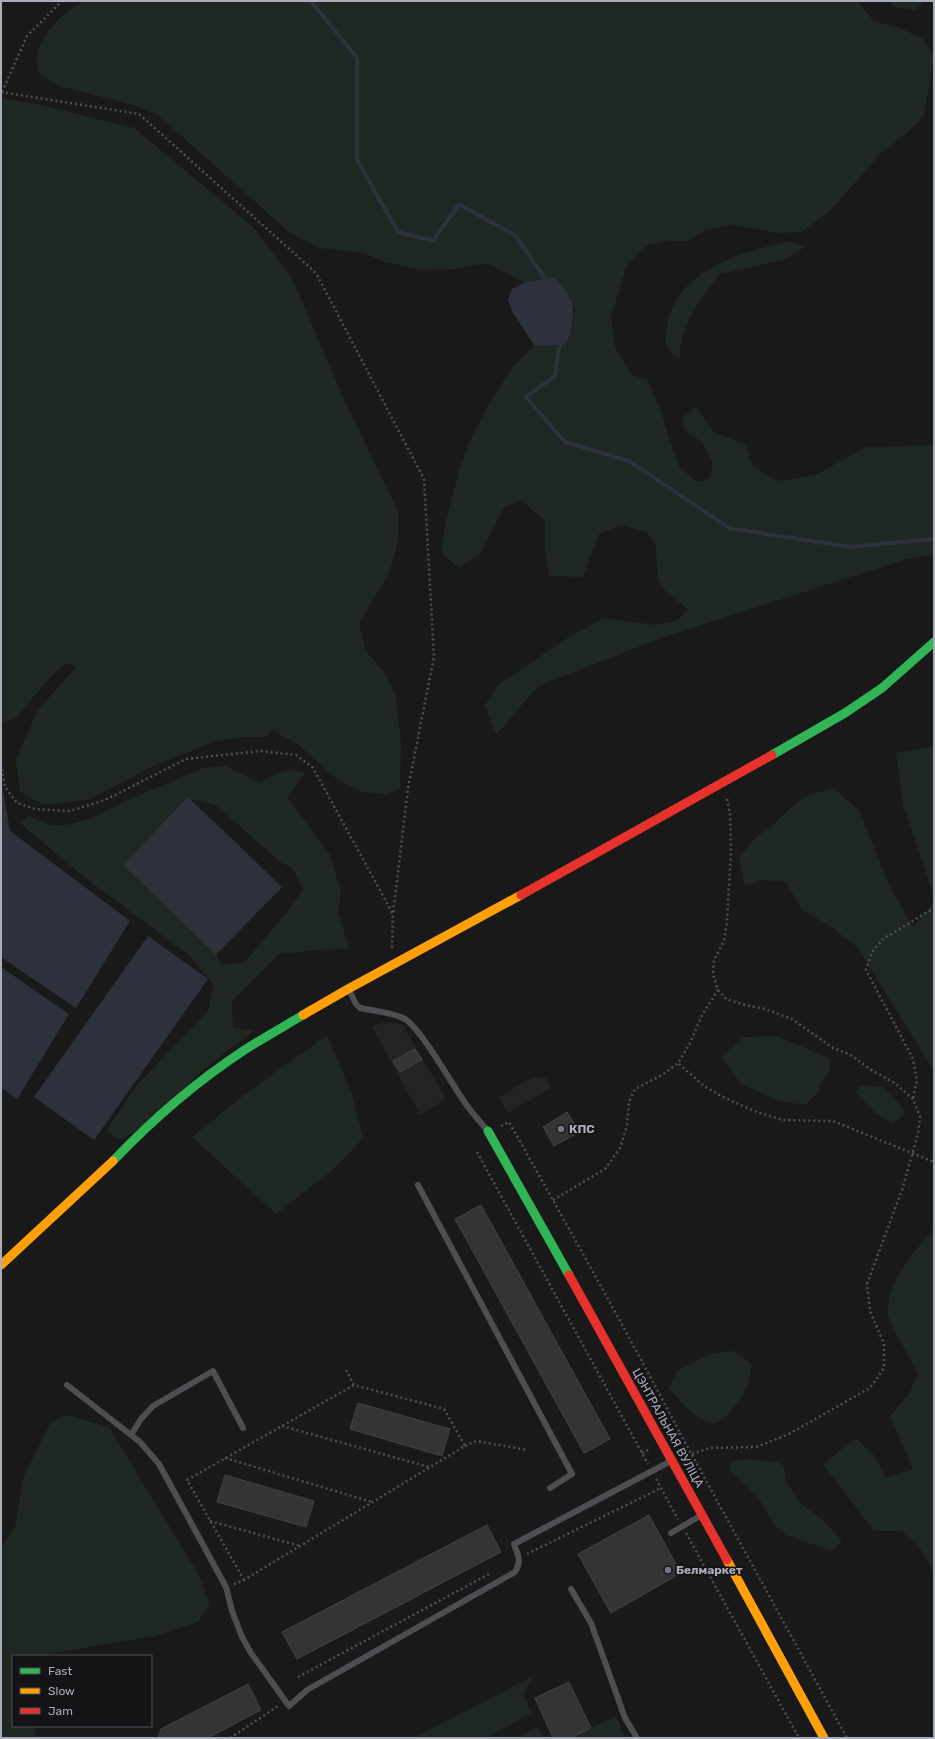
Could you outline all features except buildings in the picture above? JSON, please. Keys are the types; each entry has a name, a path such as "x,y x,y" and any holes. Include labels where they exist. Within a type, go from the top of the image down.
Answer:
{"street":[{"path":"1,1265 100,1174 133,1140 200,1082 243,1051 348,989 723,784 845,713 882,688 934,642"},
{"name":"ЦЭНТРАЛЬНАЯ ВУЛІЦА","path":"488,1131 672,1460 824,1738"}],"lane":[{"path":"348,989 356,1004 360,1008 393,1015 404,1019 411,1024 424,1041 468,1108 488,1131"},
{"path":"418,1185 572,1474 550,1488"},
{"path":"131,1435 141,1418 153,1406 213,1370 243,1428"},
{"path":"67,1385 140,1442 162,1469 226,1588 232,1611 242,1637 251,1653 289,1706 307,1690 515,1572 519,1565 519,1558 514,1544 672,1460"},
{"path":"671,1533 702,1515"},
{"path":"571,1589 591,1623 625,1718 637,1738"}],"path":[{"path":"62,1 27,36 1,92 139,114 316,273 424,479 434,657 408,788 393,914 392,966"},
{"path":"1,764 5,787 17,803 36,808 70,811 105,800 186,759 260,751 296,755 313,768 393,914"},
{"path":"692,1454 710,1448 756,1446 787,1435 870,1388 884,1368 884,1344 870,1311 867,1284 902,1190 918,1134 920,1117 913,1099 896,1084 870,1069 849,1054 833,1048 792,1019 765,1009 746,1006 726,1000 718,990 712,974 714,960 724,941 728,921 731,852 730,814 723,784"},
{"path":"913,1099 917,1081 913,1059 866,970 872,952 883,939 934,908"},
{"path":"553,1200 605,1169 620,1148 626,1126 629,1102 634,1089 662,1075 678,1064 689,1045 702,1015 718,990"},
{"path":"678,1064 704,1086 723,1098 754,1112 783,1120 833,1121 934,1162"},
{"path":"488,1131 509,1122 632,1342 680,1433 847,1738"},
{"path":"477,1152 798,1738"},
{"path":"346,1370 354,1385"},
{"path":"244,1580 187,1480 354,1385 444,1409 465,1446"},
{"path":"282,1426 430,1468"},
{"path":"642,1453 680,1433"},
{"path":"226,1588 244,1580 476,1440 527,1450"},
{"path":"225,1458 372,1502"},
{"path":"519,1558 661,1488"},
{"path":"210,1521 300,1546"},
{"path":"298,1677 491,1573"},
{"path":"230,1738 285,1700"}],"shaded area":[{"path":"84,1 857,1 874,21 902,29 923,39 934,56 924,116 909,131 882,152 829,212 801,232 779,233 733,225 705,230 687,241 668,241 646,246 627,264 611,317 615,348 632,375 648,380 661,411 669,439 680,468 698,482 710,478 713,463 702,442 684,430 683,418 695,406 714,432 746,445 752,465 768,476 781,481 817,474 867,447 934,445 934,555 906,559 661,638 538,686 496,735 485,705 499,684 564,640 604,618 656,625 678,620 688,609 667,593 658,581 656,545 647,532 621,525 599,534 583,577 549,576 545,551 545,521 521,500 505,506 480,554 459,568 441,553 446,521 459,471 469,442 489,404 513,366 535,346 565,345 570,337 575,310 554,277 524,283 488,263 457,269 421,270 385,262 364,253 319,248 289,232 159,116 133,105 59,86 39,74 37,55 43,39 62,17"},
{"path":"888,1 924,1 916,10 894,7"},
{"path":"1,98 37,104 134,128 252,226 291,276 346,404 398,511 398,541 389,574 359,623 366,651 387,676 396,698 401,744 400,788 387,795 362,792 334,777 300,746 271,729 267,737 243,737 213,742 156,765 87,800 44,805 20,792 16,759 38,710 76,667 67,663 51,676 16,718 1,723"},
{"path":"790,241 805,247 784,260 720,274 692,313 683,335 680,359 670,352 666,345 665,336 669,316 680,295 691,282 705,271 722,262 739,255"},
{"path":"554,277 564,288 572,303 573,316 570,335 565,345 535,346 513,313 508,300 512,289 524,283"},
{"path":"934,746 934,896 903,805 896,753"},
{"path":"225,766 260,783 282,772 293,770 305,773 287,797 330,855 341,892 338,911 349,949 279,954 232,1001 233,1028 254,1031 205,1068 146,1125 120,1140 106,1131 136,1086 208,1011 214,985 189,955 84,877 21,824 28,816 52,825 66,825 92,818 128,800 206,767","holes":["191,799 216,805 280,862 292,868 303,889 291,907 244,963 222,964 216,955 123,865"]},
{"path":"1,778 10,831 130,921 76,1008 1,957"},
{"path":"833,788 859,810 889,885 913,927 934,902 934,1071 858,948 830,926 802,910 786,882 763,880 745,886 739,857 755,838 768,829 803,797"},
{"path":"188,797 282,887 216,955 123,865"},
{"path":"148,936 208,979 94,1140 34,1097"},
{"path":"1,967 69,1014 17,1099 1,1087"},
{"path":"384,1022 402,1024 446,1099 420,1115 372,1027"},
{"path":"327,1035 352,1094 363,1138 335,1168 276,1214 192,1137 244,1095"},
{"path":"777,1036 831,1059 829,1072 820,1084 818,1092 805,1105 779,1101 741,1084 721,1057 744,1037"},
{"path":"534,1077 546,1078 551,1088 508,1113 499,1097"},
{"path":"860,1085 883,1087 902,1107 904,1115 891,1123 876,1113 856,1093"},
{"path":"934,1230 934,1574 918,1545 901,1531 874,1531 823,1464 856,1438 873,1454 886,1478 913,1469 890,1416 909,1394 918,1374 889,1318 889,1302 896,1279 910,1257"},
{"path":"733,1351 751,1363 751,1375 749,1382 739,1400 723,1419 712,1423 705,1421 693,1414 669,1388 677,1371 712,1353"},
{"path":"67,1415 109,1427 200,1577 210,1605 197,1622 155,1636 42,1655 12,1655 12,1727 35,1727 36,1738 1,1738 1,1548 15,1527 23,1478 51,1422"},
{"path":"745,1459 777,1462 784,1466 786,1481 801,1504 822,1519 842,1541 832,1551 786,1535 773,1523 758,1497 730,1470 729,1462"},
{"path":"533,1676 524,1694 531,1713 487,1738 414,1738"},
{"path":"616,1716 625,1738 569,1738"},
{"path":"537,1727 544,1738 517,1738"}],"waterway":[{"path":"311,1 357,58 357,160 398,232 433,241 459,204 516,236 548,283"},
{"path":"562,340 558,353 555,376 526,397 565,442 629,461 729,528 849,547 934,539"}],"traffic: fast":[{"path":"772,755 845,713 882,688 934,642"},
{"path":"113,1161 159,1116 191,1089 243,1051 303,1015"},
{"path":"488,1131 569,1275"}],"traffic: slow":[{"path":"303,1015 521,895"},
{"path":"1,1265 113,1161"},
{"path":"727,1560 824,1738"}],"traffic: jam":[{"path":"521,895 772,755"},
{"path":"569,1275 727,1560"}],"place":[{"name":"КПС","path":"561,1129"},
{"name":"Белмаркет","path":"668,1570"}]}
